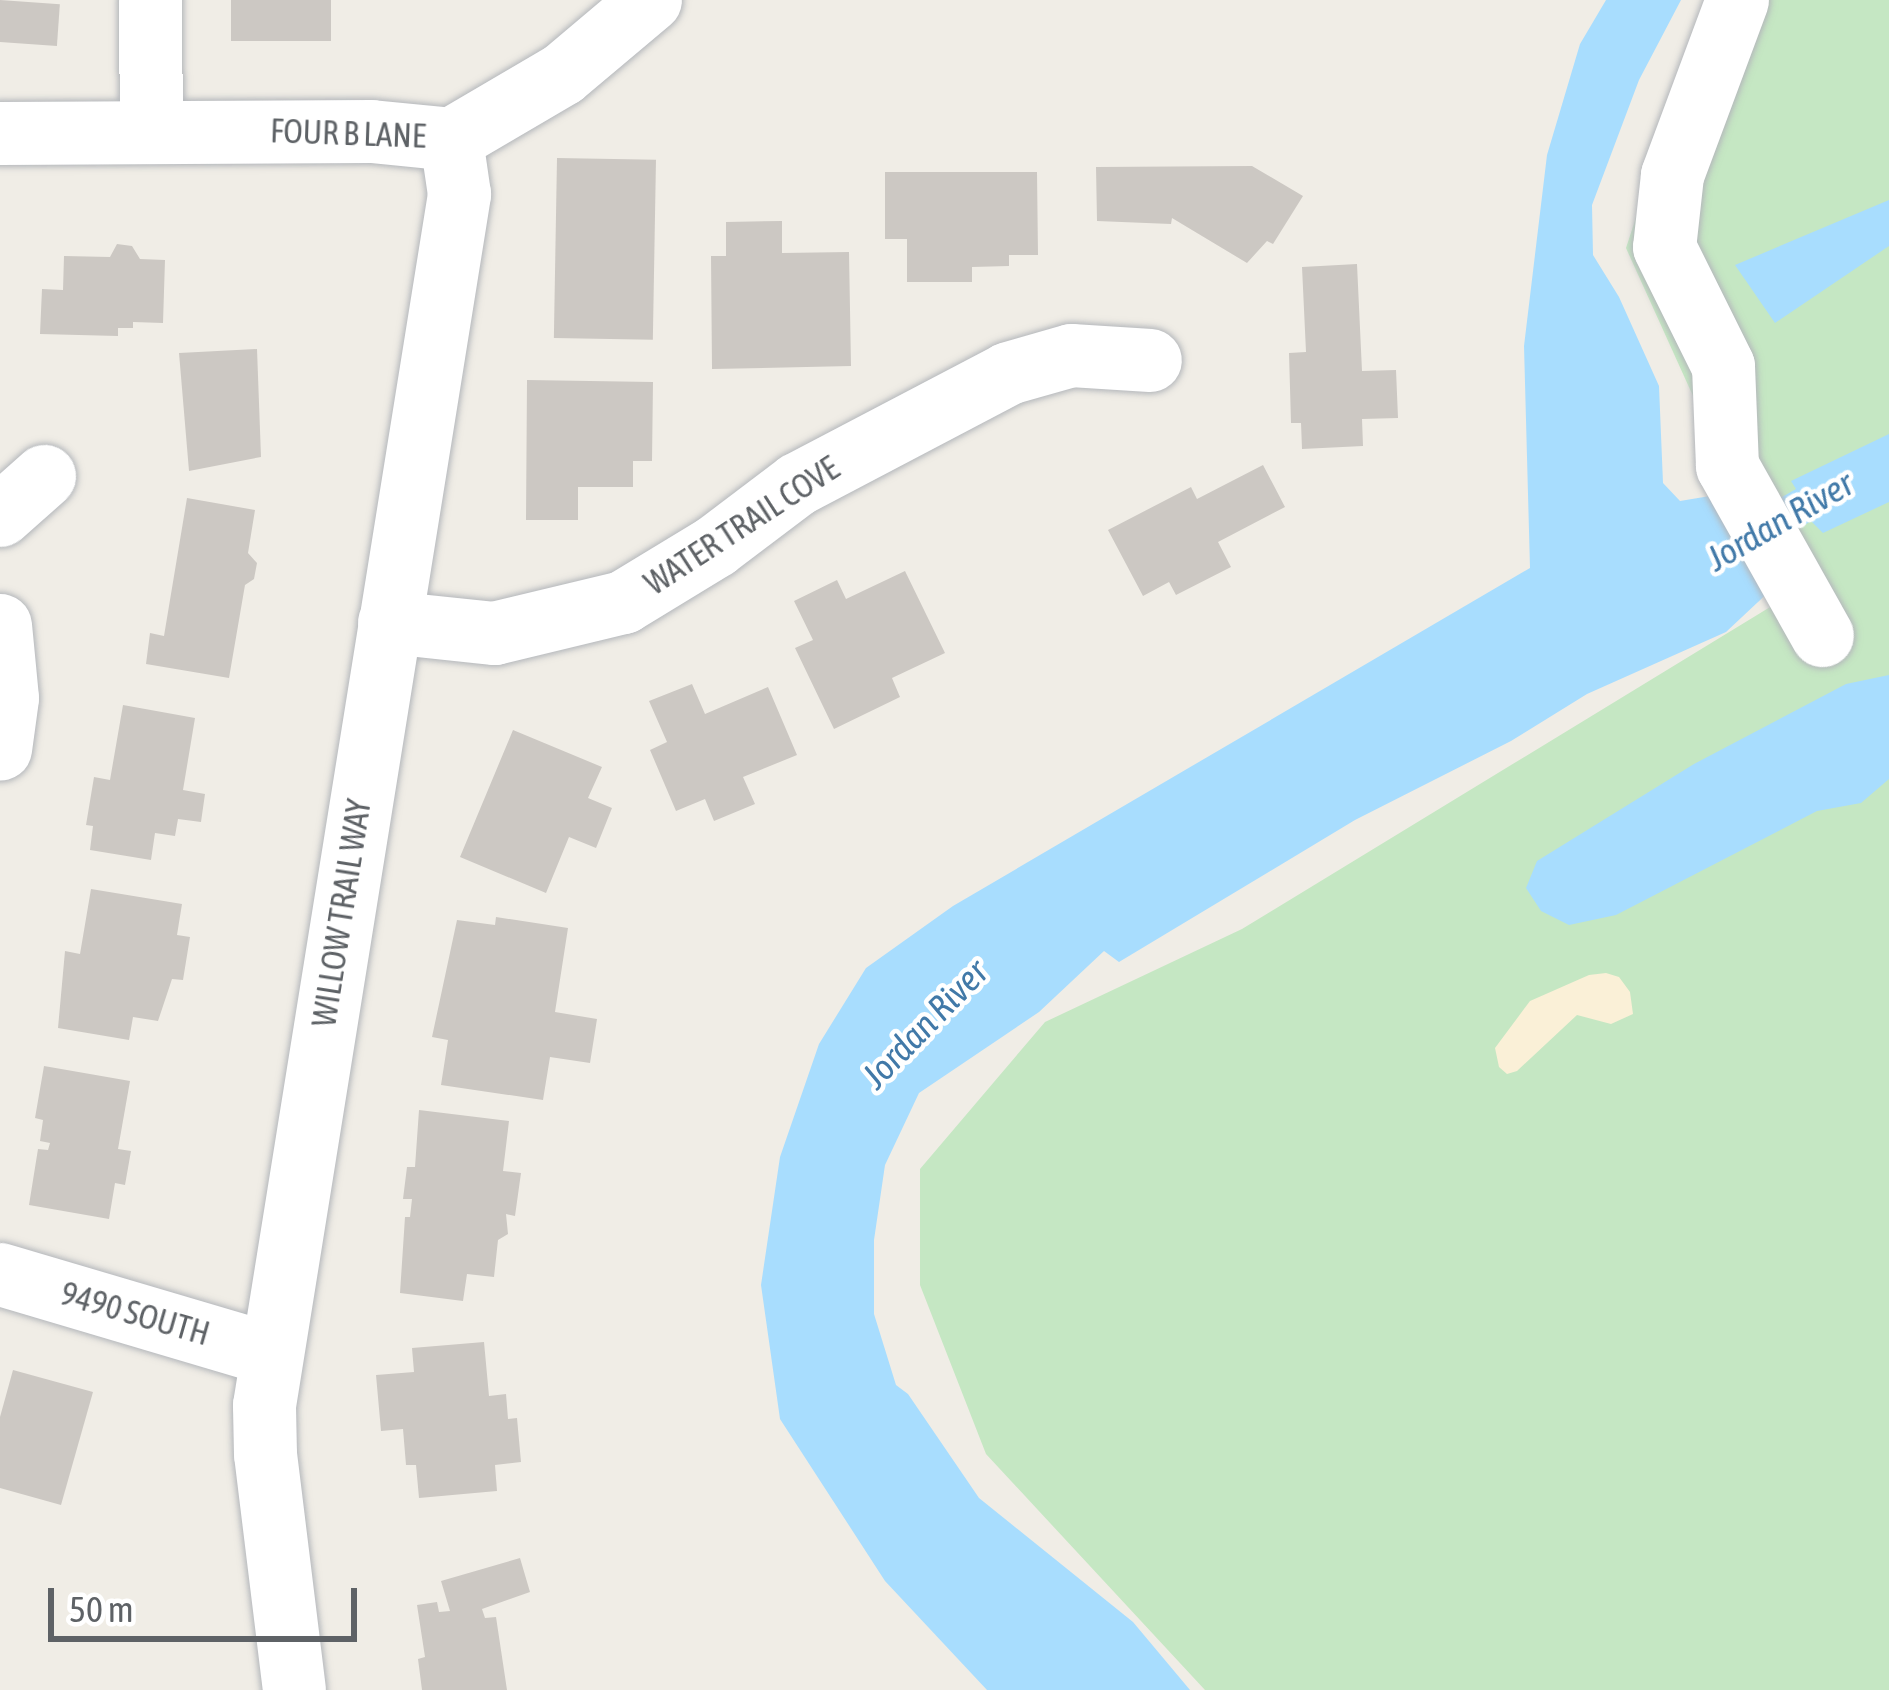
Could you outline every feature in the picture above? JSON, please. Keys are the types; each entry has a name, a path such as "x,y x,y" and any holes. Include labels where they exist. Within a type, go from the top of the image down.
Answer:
{"street":[{"path":"150,0 151,132"},
{"name":"FOUR B LANE","path":"0,133 371,131 451,139 562,74 650,0"},
{"path":"1736,0 1672,175 1664,247 1723,367 1727,466 1822,635"},
{"name":"WILLOW TRAIL WAY","path":"294,1690 265,1454 270,1354 459,194 451,139"},
{"name":"WATER TRAIL COVE","path":"389,622 494,633 623,602 715,546 797,484 1008,373 1071,355 1150,360"},
{"path":"0,625 7,698 0,749"},
{"name":"9490 SOUTH","path":"0,1274 270,1354"}],"green space":[{"path":"1707,0 1889,0 1889,1690 1205,1690 986,1454 920,1285 920,1169 1045,1022 1242,929 1813,581 1698,407 1626,248"}],"sand":[{"path":"1589,975 1619,977 1630,992 1633,1014 1611,1024 1577,1015 1517,1071 1507,1074 1499,1067 1495,1048 1530,1001"}],"water":[{"name":"Jordan River","path":"1606,0 1681,0 1639,80 1592,205 1593,255 1619,297 1659,386 1663,483 1680,501 1722,494 1742,520 1796,489 1791,481 1889,434 1889,502 1823,533 1811,521 1759,553 1774,587 1726,632 1587,694 1511,741 1355,820 1119,962 1104,951 1039,1012 919,1093 885,1165 874,1240 874,1314 896,1385 908,1394 979,1498 1133,1622 1190,1690 987,1690 885,1581 780,1419 761,1285 780,1157 819,1044 866,968 953,906 1530,568 1524,346 1547,155 1580,44"},
{"path":"1889,200 1889,246 1775,323 1735,265"},
{"path":"1889,675 1889,779 1861,803 1817,811 1616,915 1569,925 1541,911 1526,888 1537,861 1694,764 1846,684"}],"building":[{"path":"0,0 60,4 57,46 0,42"},
{"path":"231,0 331,0 331,41 231,41"},
{"path":"557,158 656,160 653,340 554,338"},
{"path":"1252,166 1303,196 1273,244 1267,241 1247,263 1172,218 1171,224 1097,221 1096,167"},
{"path":"885,172 1037,172 1038,255 1009,255 1009,266 972,267 972,282 907,282 907,239 885,239"},
{"path":"782,221 782,253 849,252 851,366 712,369 711,256 726,256 726,222"},
{"path":"117,244 132,246 140,259 165,260 163,323 133,322 133,328 118,328 118,336 40,334 42,289 63,290 64,256 110,257"},
{"path":"1357,264 1362,371 1396,370 1398,418 1362,419 1363,446 1302,449 1301,423 1291,423 1289,353 1306,352 1302,267"},
{"path":"257,349 261,457 189,471 179,353"},
{"path":"527,380 653,382 652,461 633,461 633,487 578,487 578,520 526,520"},
{"path":"1263,465 1285,507 1218,542 1231,567 1176,595 1169,582 1143,596 1108,530 1191,487 1197,499"},
{"path":"187,498 255,510 248,553 257,563 254,579 245,585 229,678 146,664 150,633 164,636"},
{"path":"905,571 945,653 892,678 900,697 834,729 795,648 813,640 794,601 837,580 846,599"},
{"path":"692,684 705,714 768,687 797,755 743,777 755,804 714,821 705,799 676,811 650,750 667,742 649,701"},
{"path":"123,705 195,718 183,790 205,794 201,822 178,819 175,836 155,833 151,860 90,850 93,826 86,825 94,777 110,780"},
{"path":"513,730 602,767 588,798 612,808 596,848 569,837 546,893 460,857"},
{"path":"91,889 182,904 177,935 190,937 183,980 172,979 158,1021 133,1017 129,1040 58,1028 65,951 80,954"},
{"path":"496,917 568,928 555,1012 597,1019 590,1063 550,1057 543,1100 441,1085 448,1040 432,1037 457,920 495,925"},
{"path":"44,1066 130,1081 118,1149 131,1151 125,1185 115,1183 109,1219 29,1205 38,1149 48,1150 50,1143 40,1141 43,1120 35,1118"},
{"path":"419,1110 509,1121 503,1171 521,1173 515,1216 506,1214 508,1234 498,1240 494,1277 467,1274 463,1301 400,1293 405,1217 410,1217 412,1199 403,1199 407,1167 415,1167"},
{"path":"484,1342 489,1396 506,1394 508,1419 517,1418 521,1462 495,1465 497,1491 419,1498 416,1465 406,1465 403,1429 381,1431 376,1375 414,1372 412,1348"},
{"path":"13,1370 93,1392 61,1505 0,1488 0,1417"},
{"path":"520,1558 530,1592 482,1609 485,1618 496,1617 507,1690 422,1690 418,1659 425,1657 417,1605 437,1602 439,1612 450,1611 441,1581"}]}
